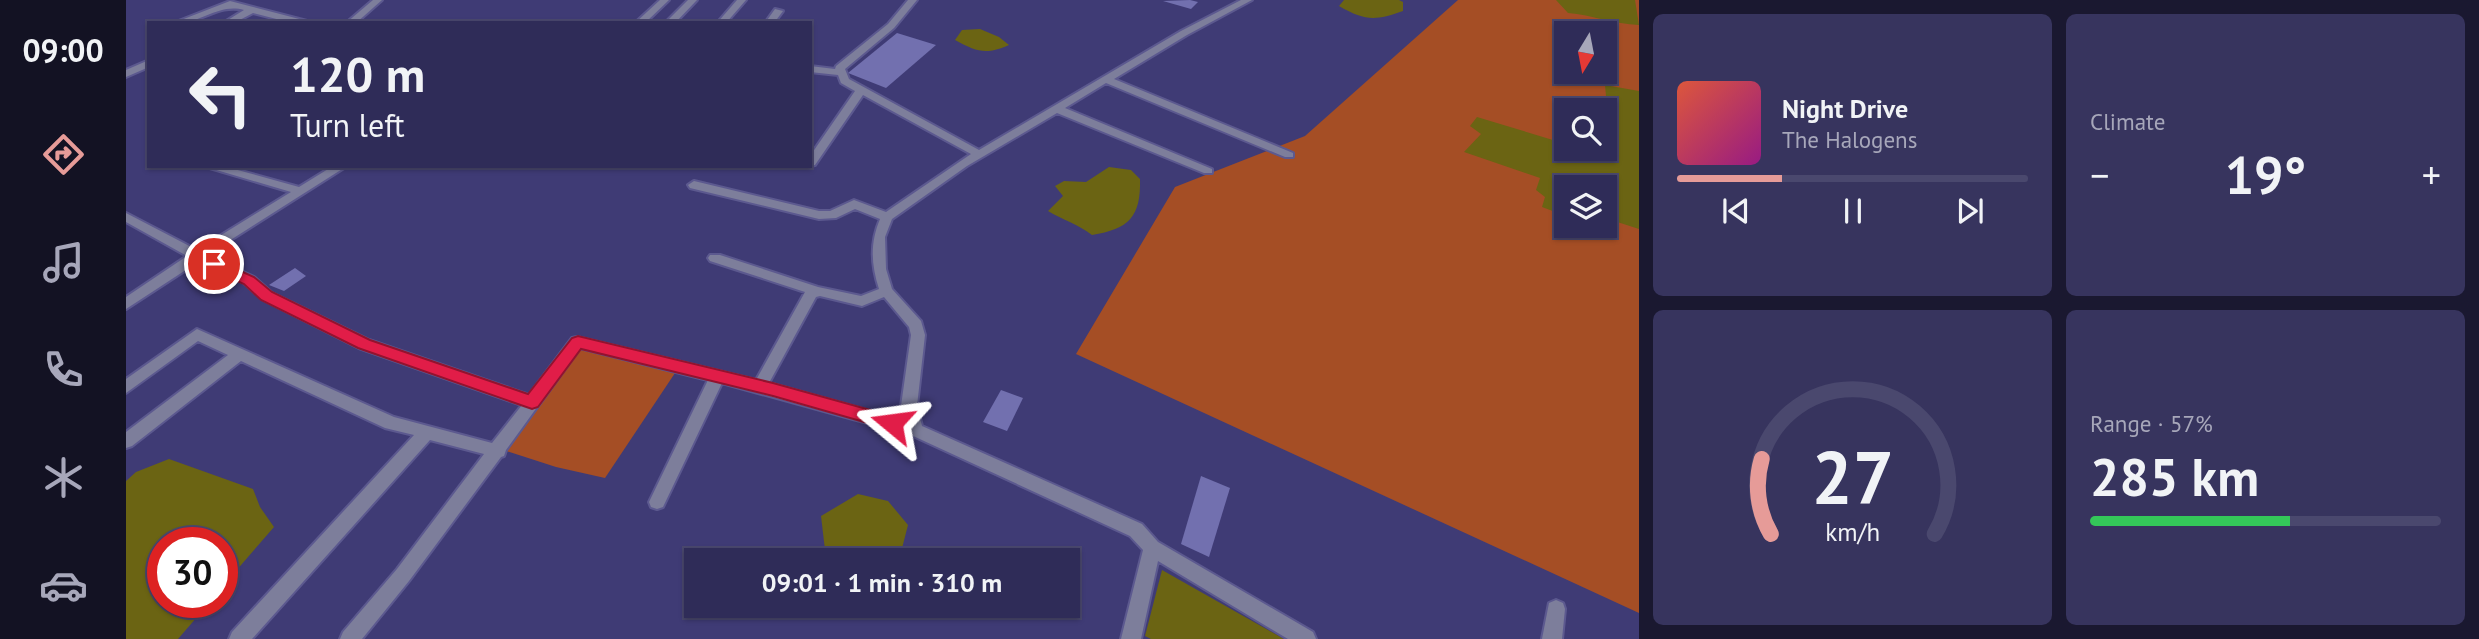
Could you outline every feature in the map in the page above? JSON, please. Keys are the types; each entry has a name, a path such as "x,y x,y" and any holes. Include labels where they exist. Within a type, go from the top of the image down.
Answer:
{"street":[{"path":"352,21 378,0"},
{"path":"641,21 665,0"},
{"path":"671,21 693,0"},
{"path":"724,21 742,0"},
{"path":"913,0 891,26 840,68 845,81 979,154"},
{"path":"915,430 909,406 918,335 916,325 886,291 879,269 879,237 887,218 979,154 1184,33 1248,0"},
{"path":"184,21 226,4 253,9 281,20"},
{"path":"231,21 253,9"},
{"path":"770,21 778,11"},
{"path":"126,74 147,64"},
{"path":"812,69 842,73"},
{"path":"1107,80 1289,155"},
{"path":"812,162 861,90"},
{"path":"1058,109 1208,172"},
{"path":"216,168 300,191"},
{"path":"126,304 338,168"},
{"path":"694,185 819,215 832,215 854,204 887,218"},
{"path":"126,217 197,256 249,280 267,296 364,344 532,402"},
{"path":"715,258 816,291 862,302 886,291"},
{"path":"760,386 807,299 816,291"},
{"path":"126,387 197,334 391,423 498,451"},
{"path":"350,639 498,451 578,342 760,386 915,430 1136,530 1152,548 1306,639"},
{"path":"126,441 240,354"},
{"path":"657,502 717,377"},
{"path":"239,639 427,432"},
{"path":"1131,639 1152,548"},
{"path":"1552,639 1556,609"}],"shaded area":[{"path":"1344,0 1399,0 1403,2 1403,11 1385,17 1363,17 1339,6"},
{"path":"1458,0 1639,0 1639,613 1076,354 1175,187 1305,136"},
{"path":"1556,0 1635,0 1639,25 1621,23 1568,13"},
{"path":"980,29 999,37 1009,45 982,51 955,40 962,30"},
{"path":"1605,85 1639,91 1639,229 1617,222 1617,175 1554,175 1554,212 1542,207 1545,197 1536,190 1540,178 1464,152 1481,134 1470,126 1477,117 1554,140 1554,161 1617,161 1617,98 1605,98"},
{"path":"1109,167 1131,170 1140,179 1135,212 1124,225 1092,235 1048,211 1063,196 1055,186 1064,181 1086,182"},
{"path":"581,340 674,366 675,373 605,478 556,467 503,450"},
{"path":"169,459 253,489 260,507 274,527 238,569 238,527 147,527 147,618 196,618 178,639 126,639 126,481 136,472"},
{"path":"858,494 888,501 908,525 902,548 825,548 821,516"},
{"path":"1162,570 1284,639 1151,639 1145,636"}],"building":[{"path":"1163,1 1198,2 1191,9"},
{"path":"897,33 936,45 886,88 848,73"},
{"path":"295,268 306,276 284,291 269,285"},
{"path":"1001,390 1023,398 1007,431 983,422"},
{"path":"1201,476 1230,488 1209,557 1181,544"}],"route":[{"path":"214,264 249,280 267,296 364,344 532,402 578,342 773,390 892,423"}]}
